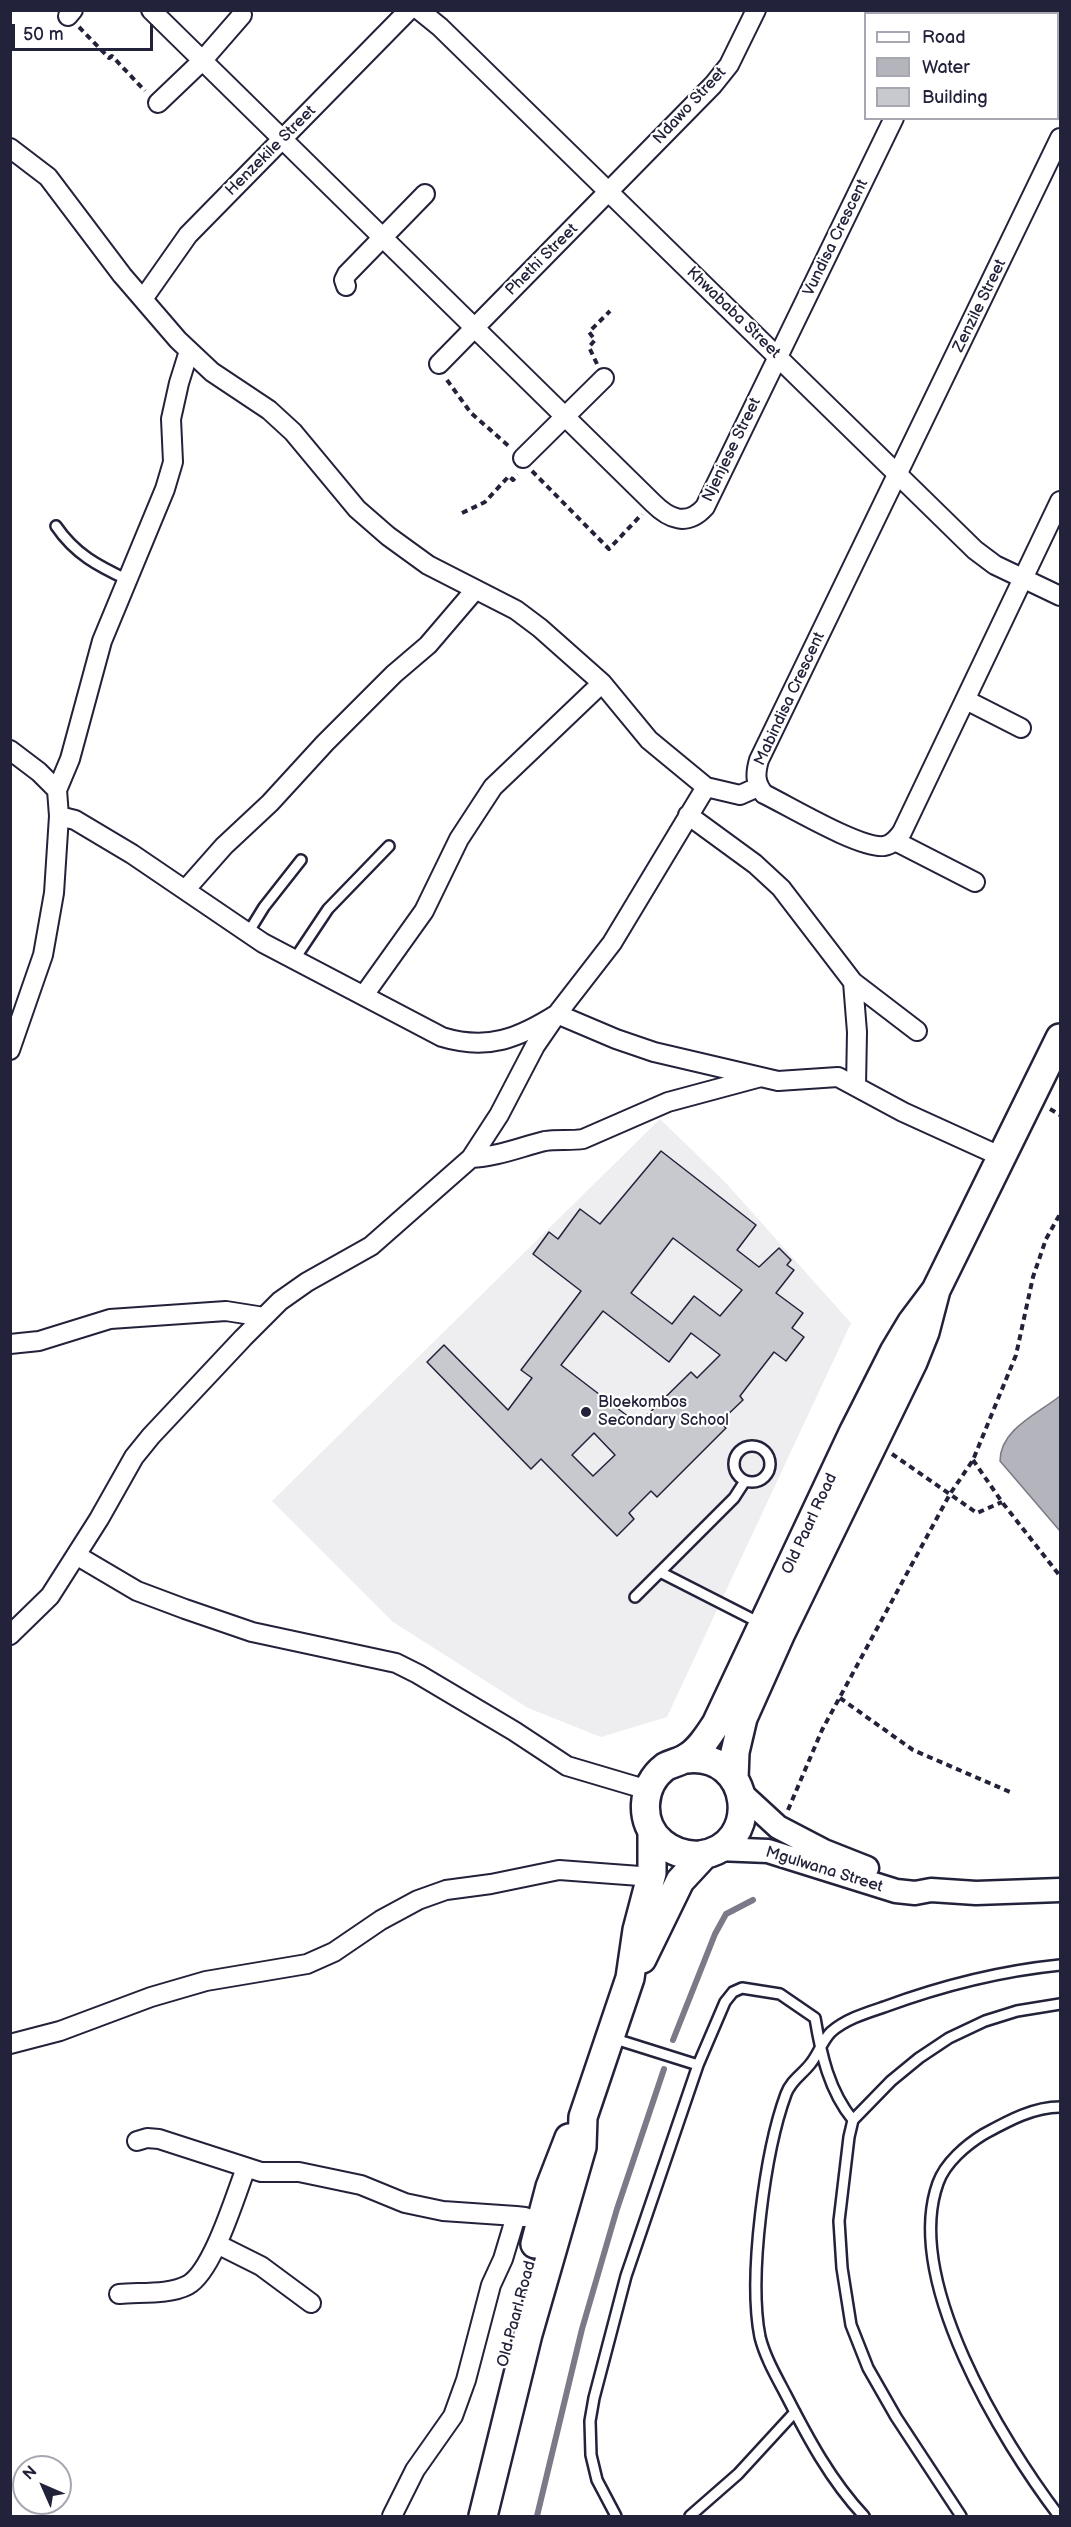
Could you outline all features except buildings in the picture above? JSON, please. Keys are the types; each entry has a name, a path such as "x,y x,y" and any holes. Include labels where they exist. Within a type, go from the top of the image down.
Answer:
{"main road":[{"name":"Old Paarl Road","path":"466,2517 529,2217 563,2150 583,2117 630,1977 654,1857 652,1832 646,1811 648,1790 655,1777 666,1767 686,1759 708,1736 772,1628 913,1362 925,1332 936,1290 1060,1038"},
{"name":"Old Paarl Road","path":"630,1977 650,1943 680,1881 711,1852 732,1837 741,1821 735,1752 772,1628"},
{"path":"686,1759 700,1758 713,1762 725,1769 738,1786"},
{"path":"652,1832 658,1840 675,1852 685,1855 711,1852"},
{"name":"Old Paarl Road","path":"483,2517 528,2334 580,2155 583,2117"}],"street":[{"name":"Njenjese Street","path":"151,10 652,503 669,517 692,518 705,507 778,357"},
{"name":"Henzekile Street","path":"143,299 188,235 410,10"},
{"name":"Khwababa Street","path":"419,10 440,27 609,191 975,550 995,565 1060,596"},
{"name":"Ndawo Street","path":"609,191 713,86 729,65 756,10"},
{"path":"158,103 202,61 242,15"},
{"name":"Vundisa Crescent","path":"778,357 893,120"},
{"name":"Zenzile Street","path":"899,474 1060,138"},
{"path":"10,148 48,177 143,299 189,351 212,372 269,410 293,432 357,509 387,536 428,565 516,610 602,683 649,740 706,787 740,795 758,787"},
{"name":"Phethi Street","path":"474,328 609,191"},
{"path":"346,286 344,280 347,274 425,194"},
{"path":"439,364 474,328"},
{"path":"10,1050 43,955 54,893 59,816 57,790 70,759 102,641 165,489 173,462 171,419 189,351"},
{"path":"525,462 604,378"},
{"name":"Mabindisa Crescent","path":"895,841 887,846 865,843 764,794 758,787 756,777 759,760 899,474"},
{"path":"975,882 895,841 902,832 1060,501"},
{"path":"186,889 224,846 270,803 325,743 394,674 428,645 475,590"},
{"path":"364,996 424,911 459,839 493,787 602,683"},
{"path":"966,700 1021,728"},
{"path":"10,750 39,772 57,790"},
{"path":"10,1635 50,1596 134,1457 264,1317 280,1301 307,1282 371,1246 471,1158 499,1115 535,1046 612,943 706,787"},
{"path":"688,815 755,864 781,888 853,982 917,1032"},
{"path":"59,816 75,820 186,889 248,933 294,960 442,1037 461,1043 488,1044 534,1029 557,1014"},
{"path":"853,982 857,1032 856,1086"},
{"path":"557,1014 654,1052 778,1081 838,1077 903,1112 1002,1157"},
{"path":"471,1158 507,1153 547,1141 568,1142 583,1139 668,1102 761,1077"},
{"path":"10,1344 39,1341 110,1319 226,1311 264,1317"},
{"path":"76,1555 137,1590 252,1632 396,1663 427,1679 567,1766 648,1790"},
{"name":"Mgulwana Street","path":"738,1786 767,1818 796,1836 851,1862 931,1890"},
{"name":"Mgulwana Street","path":"711,1852 768,1851 875,1886 915,1893 931,1890 976,1893 1060,1890"},
{"path":"10,2044 60,2031 151,1997 206,1981 307,1964 334,1952 381,1920 418,1900 447,1890 491,1884 559,1870 640,1876 651,1879"},
{"path":"136,2142 147,2138 159,2139 261,2172 300,2172 331,2177 360,2185 405,2203 443,2211 529,2217 503,2259 491,2285 466,2380 453,2416 416,2470 392,2517"},
{"path":"119,2294 173,2290 188,2285 200,2276 217,2244 246,2168"},
{"path":"217,2244 261,2266 287,2283 310,2303"}],"lane":[{"path":"56,526 78,553 98,566 128,580"},
{"path":"294,960 328,909 389,846"},
{"path":"248,933 301,860"},
{"path":"745,1447 759,1447 769,1456 769,1471 760,1481 745,1481 735,1472 735,1457 745,1447"},
{"path":"635,1597 734,1498 745,1481"},
{"path":"660,1572 772,1628"},
{"path":"864,2517 836,2483 769,2363 760,2337 757,2269 763,2202 786,2092 793,2081 811,2063 819,2046 831,2032 845,2022 924,1993 1018,1969 1060,1965"},
{"path":"616,2517 597,2480 591,2455 590,2421 594,2398 626,2276 698,2066 725,2002 733,1992 742,1988 780,1994 815,2018 819,2046 840,2105 854,2120"},
{"path":"961,2517 896,2417 868,2368 851,2325 842,2268 839,2221 845,2163 854,2120 898,2075 919,2058 950,2038 985,2021 1017,2011 1060,2004"},
{"path":"610,2038 698,2066"},
{"path":"1059,2517 1002,2431 971,2374 942,2299 931,2254 930,2218 938,2182 955,2157 977,2138 1007,2121 1045,2107 1060,2108"},
{"path":"690,2517 738,2474 795,2412"}],"path":[{"path":"70,13 158,103"},
{"path":"604,378 589,347 595,340 589,332 610,311"},
{"path":"439,364 449,385 471,412 525,462 609,549 652,503"},
{"path":"462,513 485,502 509,476 513,480 525,462"},
{"path":"1050,1109 1060,1115"},
{"path":"786,1813 822,1730 950,1494 973,1460 1016,1355 1033,1277 1046,1239 1060,1214"},
{"path":"885,1449 977,1513 1002,1502"},
{"path":"973,1460 1002,1502 1060,1576"},
{"path":"840,1698 913,1750 1010,1792"}],"shaded area":[{"name":"Bloekombos Secondary School","path":"660,1119 726,1183 851,1323 667,1717 601,1737 528,1708 393,1622 272,1501"}],"water":[{"path":"1060,1396 1060,1531 1000,1461 1006,1440 1013,1431"}],"waterway":[{"path":"673,2040 715,1934 726,1914 753,1900"},
{"path":"537,2516 582,2329 617,2209 664,2069"}],"place":[{"name":"Bloekombos Secondary School","path":"586,1412"}]}
